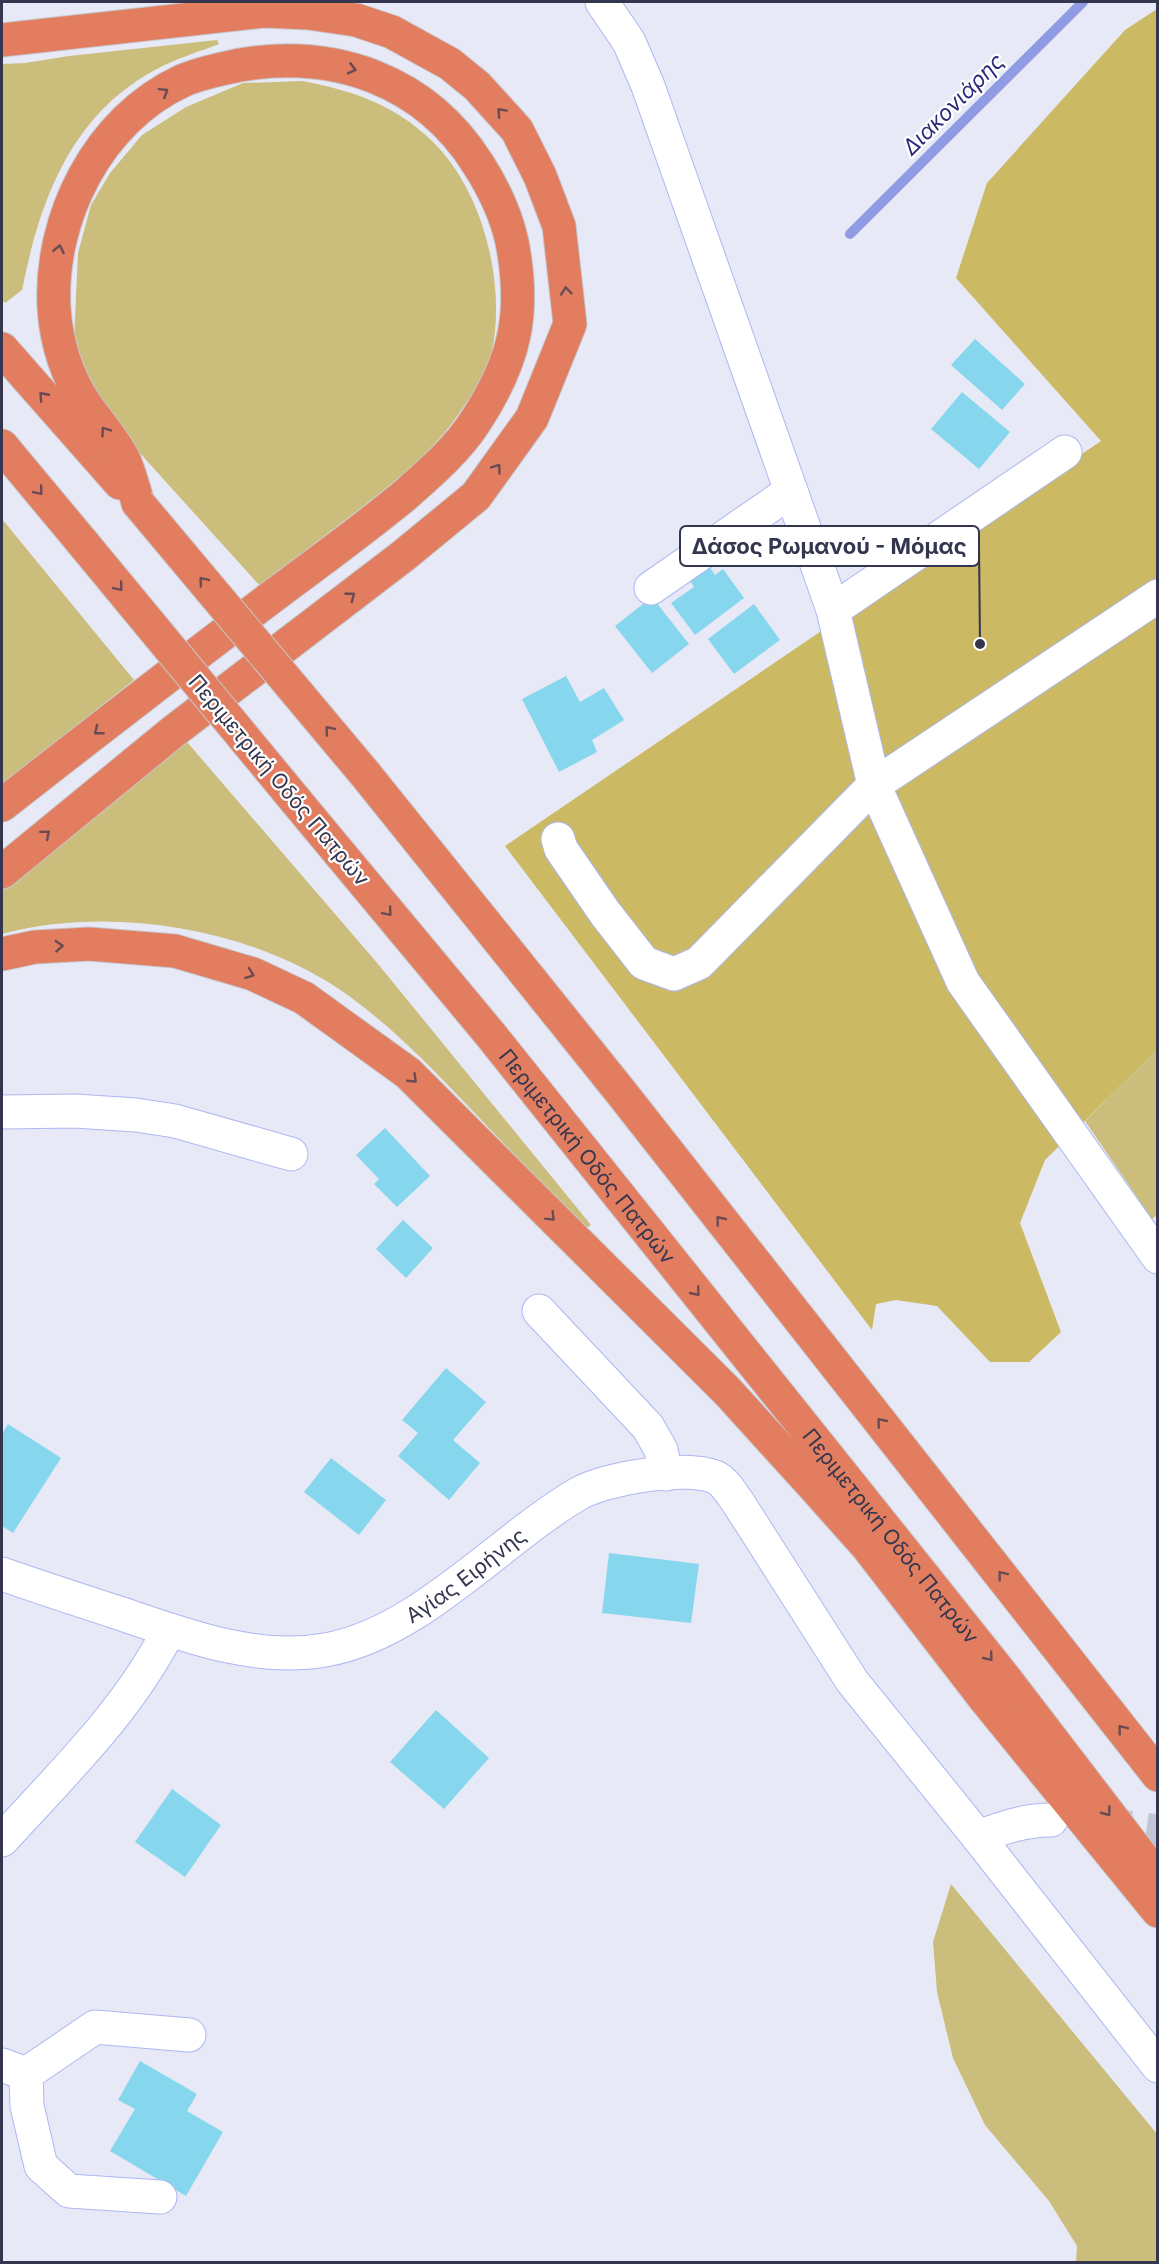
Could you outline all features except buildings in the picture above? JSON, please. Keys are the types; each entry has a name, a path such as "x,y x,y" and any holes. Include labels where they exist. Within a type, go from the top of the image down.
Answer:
{"highway":[{"path":"2,40 264,11 308,13 356,20 392,32 410,41 450,64 477,86 517,130 540,176 559,225 570,324 532,418 477,496 174,731 2,872"},
{"path":"2,806 376,519 434,470 473,426 496,386 514,343 519,303 516,264 507,222 491,185 468,147 443,120 420,101 391,84 356,69 309,61 266,61 223,68 182,81 142,106 106,140 83,178 70,207 58,246 54,278 54,310 61,352 67,369 84,402 107,432 124,461 138,503"},
{"path":"2,349 138,503 366,775 620,1091 1158,1775"},
{"name":"Περιμετρική Οδός Πατρών","path":"2,446 498,1043 1008,1681 1158,1878"},
{"path":"2,954 35,947 89,944 175,951 253,974 304,998 408,1073 728,1392 818,1490 867,1546 985,1699 1158,1911"}],"street":[{"path":"602,2 629,42 648,86 833,610 874,785 963,982 1158,1257"},
{"path":"833,610 1065,452"},
{"path":"651,588 791,491"},
{"path":"558,839 561,849 605,913 644,963 674,974 699,963 874,785 1158,596"},
{"path":"2,1112 75,1111 136,1115 175,1121 291,1154"},
{"path":"539,1311 648,1427 661,1450 666,1474"},
{"name":"Αγίας Ειρήνης","path":"2,1574 225,1646 255,1651 293,1653 341,1647 392,1625 428,1604 542,1518 578,1494 614,1480 666,1474 701,1474 718,1478 750,1520 837,1658 892,1732 978,1837 1158,2066"},
{"path":"2,1840 116,1715 149,1668 170,1630"},
{"path":"978,1837 1011,1825 1036,1820 1051,1820"},
{"path":"160,2197 69,2191 41,2166 27,2106 14,2069 95,2027 189,2035"}],"shaded area":[{"path":"1157,9 1157,1050 1045,1160 1020,1223 1061,1332 1029,1362 990,1362 937,1306 896,1300 876,1304 872,1330 505,846 1101,441 956,278 987,183 1125,30"},
{"path":"217,40 219,44 163,66 126,89 101,111 80,136 63,164 50,193 38,225 22,290 5,303 2,300 2,64"},
{"path":"303,81 339,89 388,108 418,128 450,161 477,211 486,239 493,268 496,324 490,360 482,376 458,415 436,442 385,489 260,586 129,441 85,374 74,341 78,253 91,205 110,173 142,135 186,107 243,83"},
{"path":"2,519 134,680 2,784"},
{"path":"187,742 378,964 591,1225 586,1228 440,1076 406,1044 353,999 316,975 275,955 230,940 184,929 137,923 91,922 45,925 2,934 2,888"},
{"path":"1157,1050 1158,1214 1152,1219 1085,1121"},
{"path":"951,1884 1157,2134 1157,2262 1076,2262 1077,2246 1049,2201 985,2125 953,2058 937,1992 933,1942"}],"waterway":[{"name":"Διακονιάρης","path":"850,234 1083,2"}],"tunnel":[{"path":"1098,1823 1158,1831"}],"place":[{"name":"Δάσος Ρωμανού - Μόμας","path":"980,644"}]}
